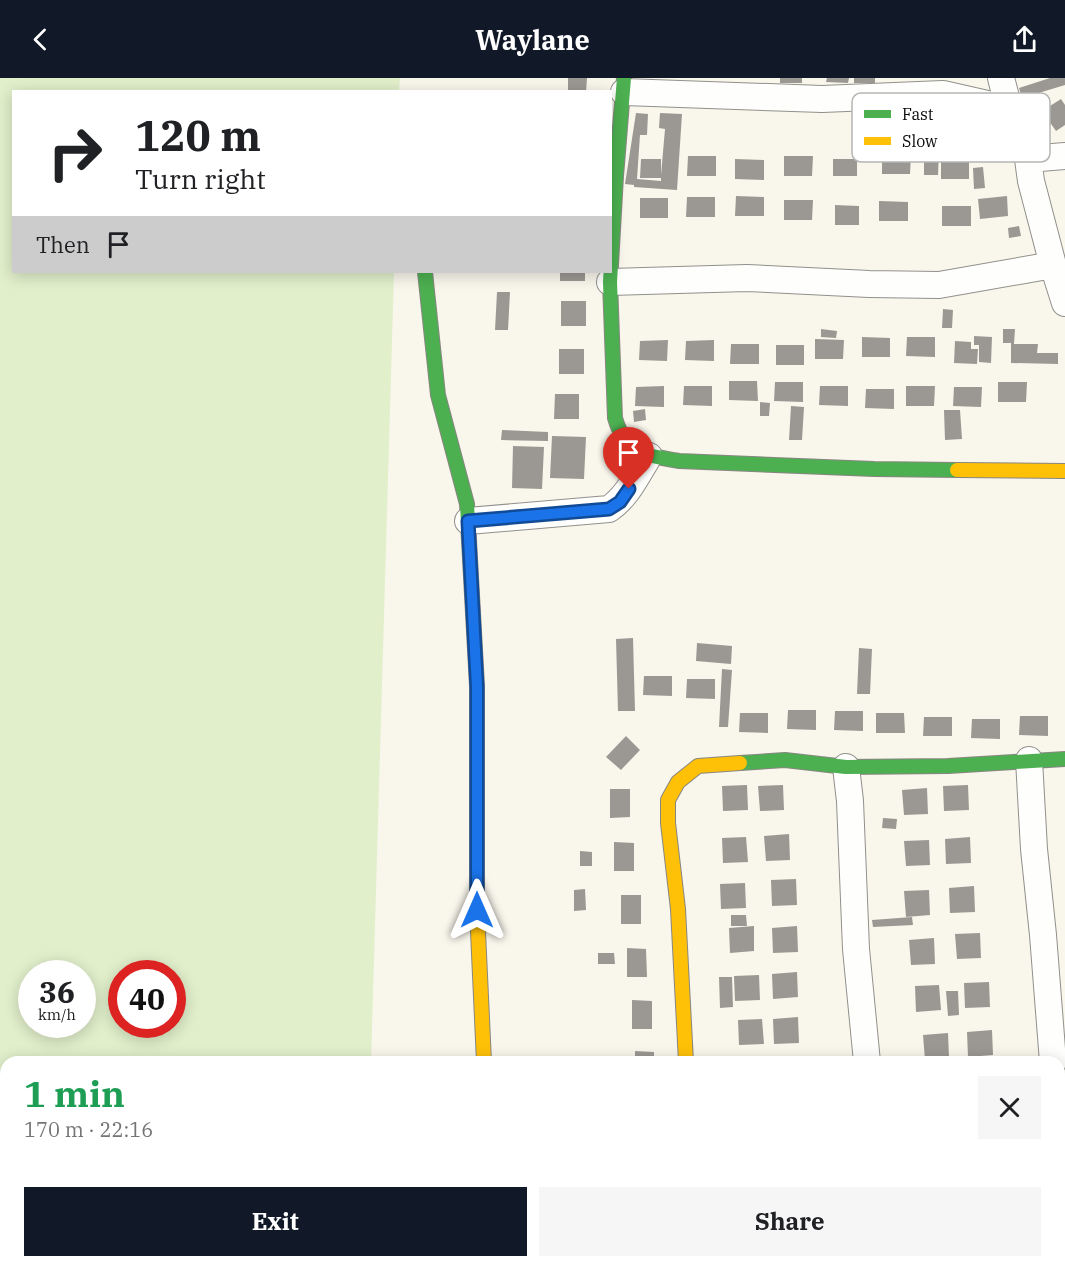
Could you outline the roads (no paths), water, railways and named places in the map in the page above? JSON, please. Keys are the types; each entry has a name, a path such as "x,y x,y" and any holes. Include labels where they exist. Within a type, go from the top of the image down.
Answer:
{"street":[{"path":"1001,78 1005,93"},
{"path":"612,247 624,85 822,99 852,98"},
{"path":"1050,157 1065,156"},
{"path":"1028,162 1031,181 1065,303"},
{"path":"610,282 747,278 939,285 1053,265"},
{"path":"425,273 438,395 467,504 477,687 477,910 484,1056"},
{"path":"611,273 617,424 626,444 637,451 649,456 679,461 873,468 1065,471"},
{"path":"468,521 609,509 625,496 649,456"},
{"path":"686,1056 678,909 668,823 668,800 678,782 698,766 785,760 846,767 948,766 1065,759"},
{"path":"1029,760 1034,849 1053,1056"},
{"path":"846,767 851,822 856,949 866,1056"}]}
